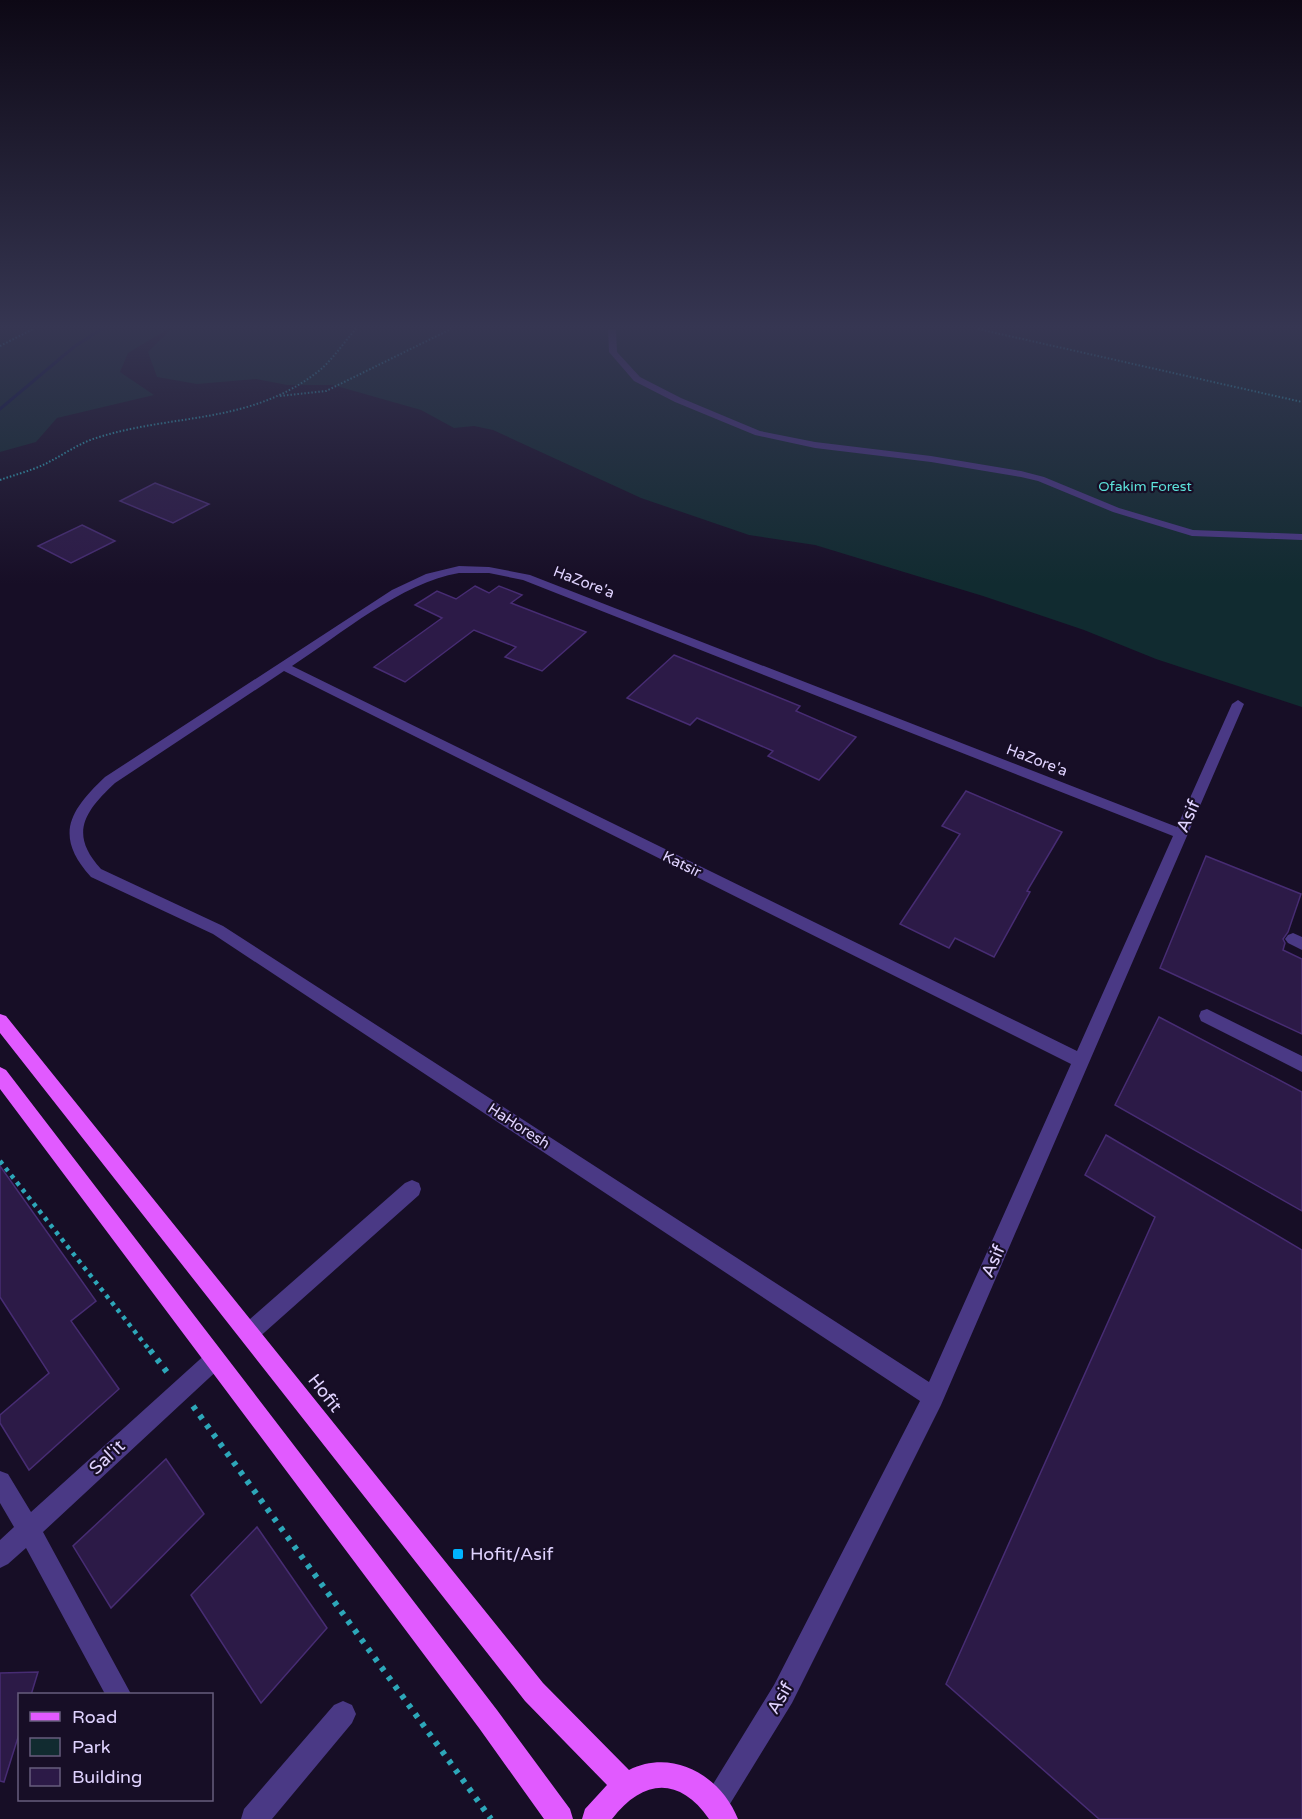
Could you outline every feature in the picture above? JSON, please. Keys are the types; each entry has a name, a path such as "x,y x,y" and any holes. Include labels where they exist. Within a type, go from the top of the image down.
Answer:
{"main road":[{"name":"Hofit","path":"0,1021 534,1692 625,1785"},
{"path":"0,1075 488,1719 560,1819"},
{"path":"595,1819 607,1801 625,1785 648,1774 672,1774 695,1784 721,1811"}],"street":[{"path":"712,414 758,433 815,445 931,459 1021,474 1041,479 1116,510 1192,533 1302,537"},
{"name":"HaZore'a","path":"96,873 84,862 76,847 73,831 82,810 96,792 110,780 396,592 426,576 462,569 503,572 526,577 1181,834"},
{"name":"Katsir","path":"283,666 1081,1061"},
{"name":"Asif","path":"721,1811 849,1567 933,1397 1238,704"},
{"name":"HaHoresh","path":"96,873 218,930 933,1397"},
{"path":"1207,1016 1302,1064"},
{"path":"249,1333 412,1189"},
{"name":"Sal'it","path":"0,1556 215,1359"},
{"path":"0,1482 29,1530 117,1693"},
{"path":"254,1819 343,1714"}],"path":[{"path":"0,480 41,466 94,438 155,423 223,414"},
{"path":"0,1161 180,1389 491,1819"}],"green space":[{"path":"0,414 74,414 57,418 36,442 0,452"},
{"name":"Ofakim Forest","path":"428,414 1302,414 1302,707 1156,659 1084,630 983,596 815,545 749,535 641,498 493,430 474,426 454,428"}],"building":[{"path":"155,483 209,504 173,523 120,501"},
{"path":"82,525 115,541 71,563 38,546"},
{"path":"475,586 489,593 499,586 522,595 511,603 586,632 542,671 505,657 516,647 474,630 405,682 374,667 442,618 415,605 437,591 456,599"},
{"path":"674,655 800,706 796,711 856,737 819,780 768,756 773,751 697,718 690,725 627,698"},
{"path":"966,791 1062,832 1027,891 1030,892 994,957 955,938 949,948 900,924 960,834 942,826"},
{"path":"1206,856 1301,894 1288,932 1283,939 1285,943 1283,950 1302,959 1302,1034 1160,968"},
{"path":"1159,1017 1302,1092 1302,1211 1115,1105"},
{"path":"1106,1135 1302,1250 1302,1819 1099,1819 946,1684 1155,1217 1085,1175"},
{"path":"0,1166 96,1301 71,1321 119,1389 29,1470 0,1423 0,1415 49,1373 0,1297"},
{"path":"166,1459 204,1514 111,1608 73,1546"},
{"path":"257,1527 327,1628 261,1703 191,1595"},
{"path":"38,1672 32,1693 18,1693 18,1737 4,1782 0,1781 0,1673"}],"place":[{"name":"Hofit/Asif","path":"458,1554"}]}
